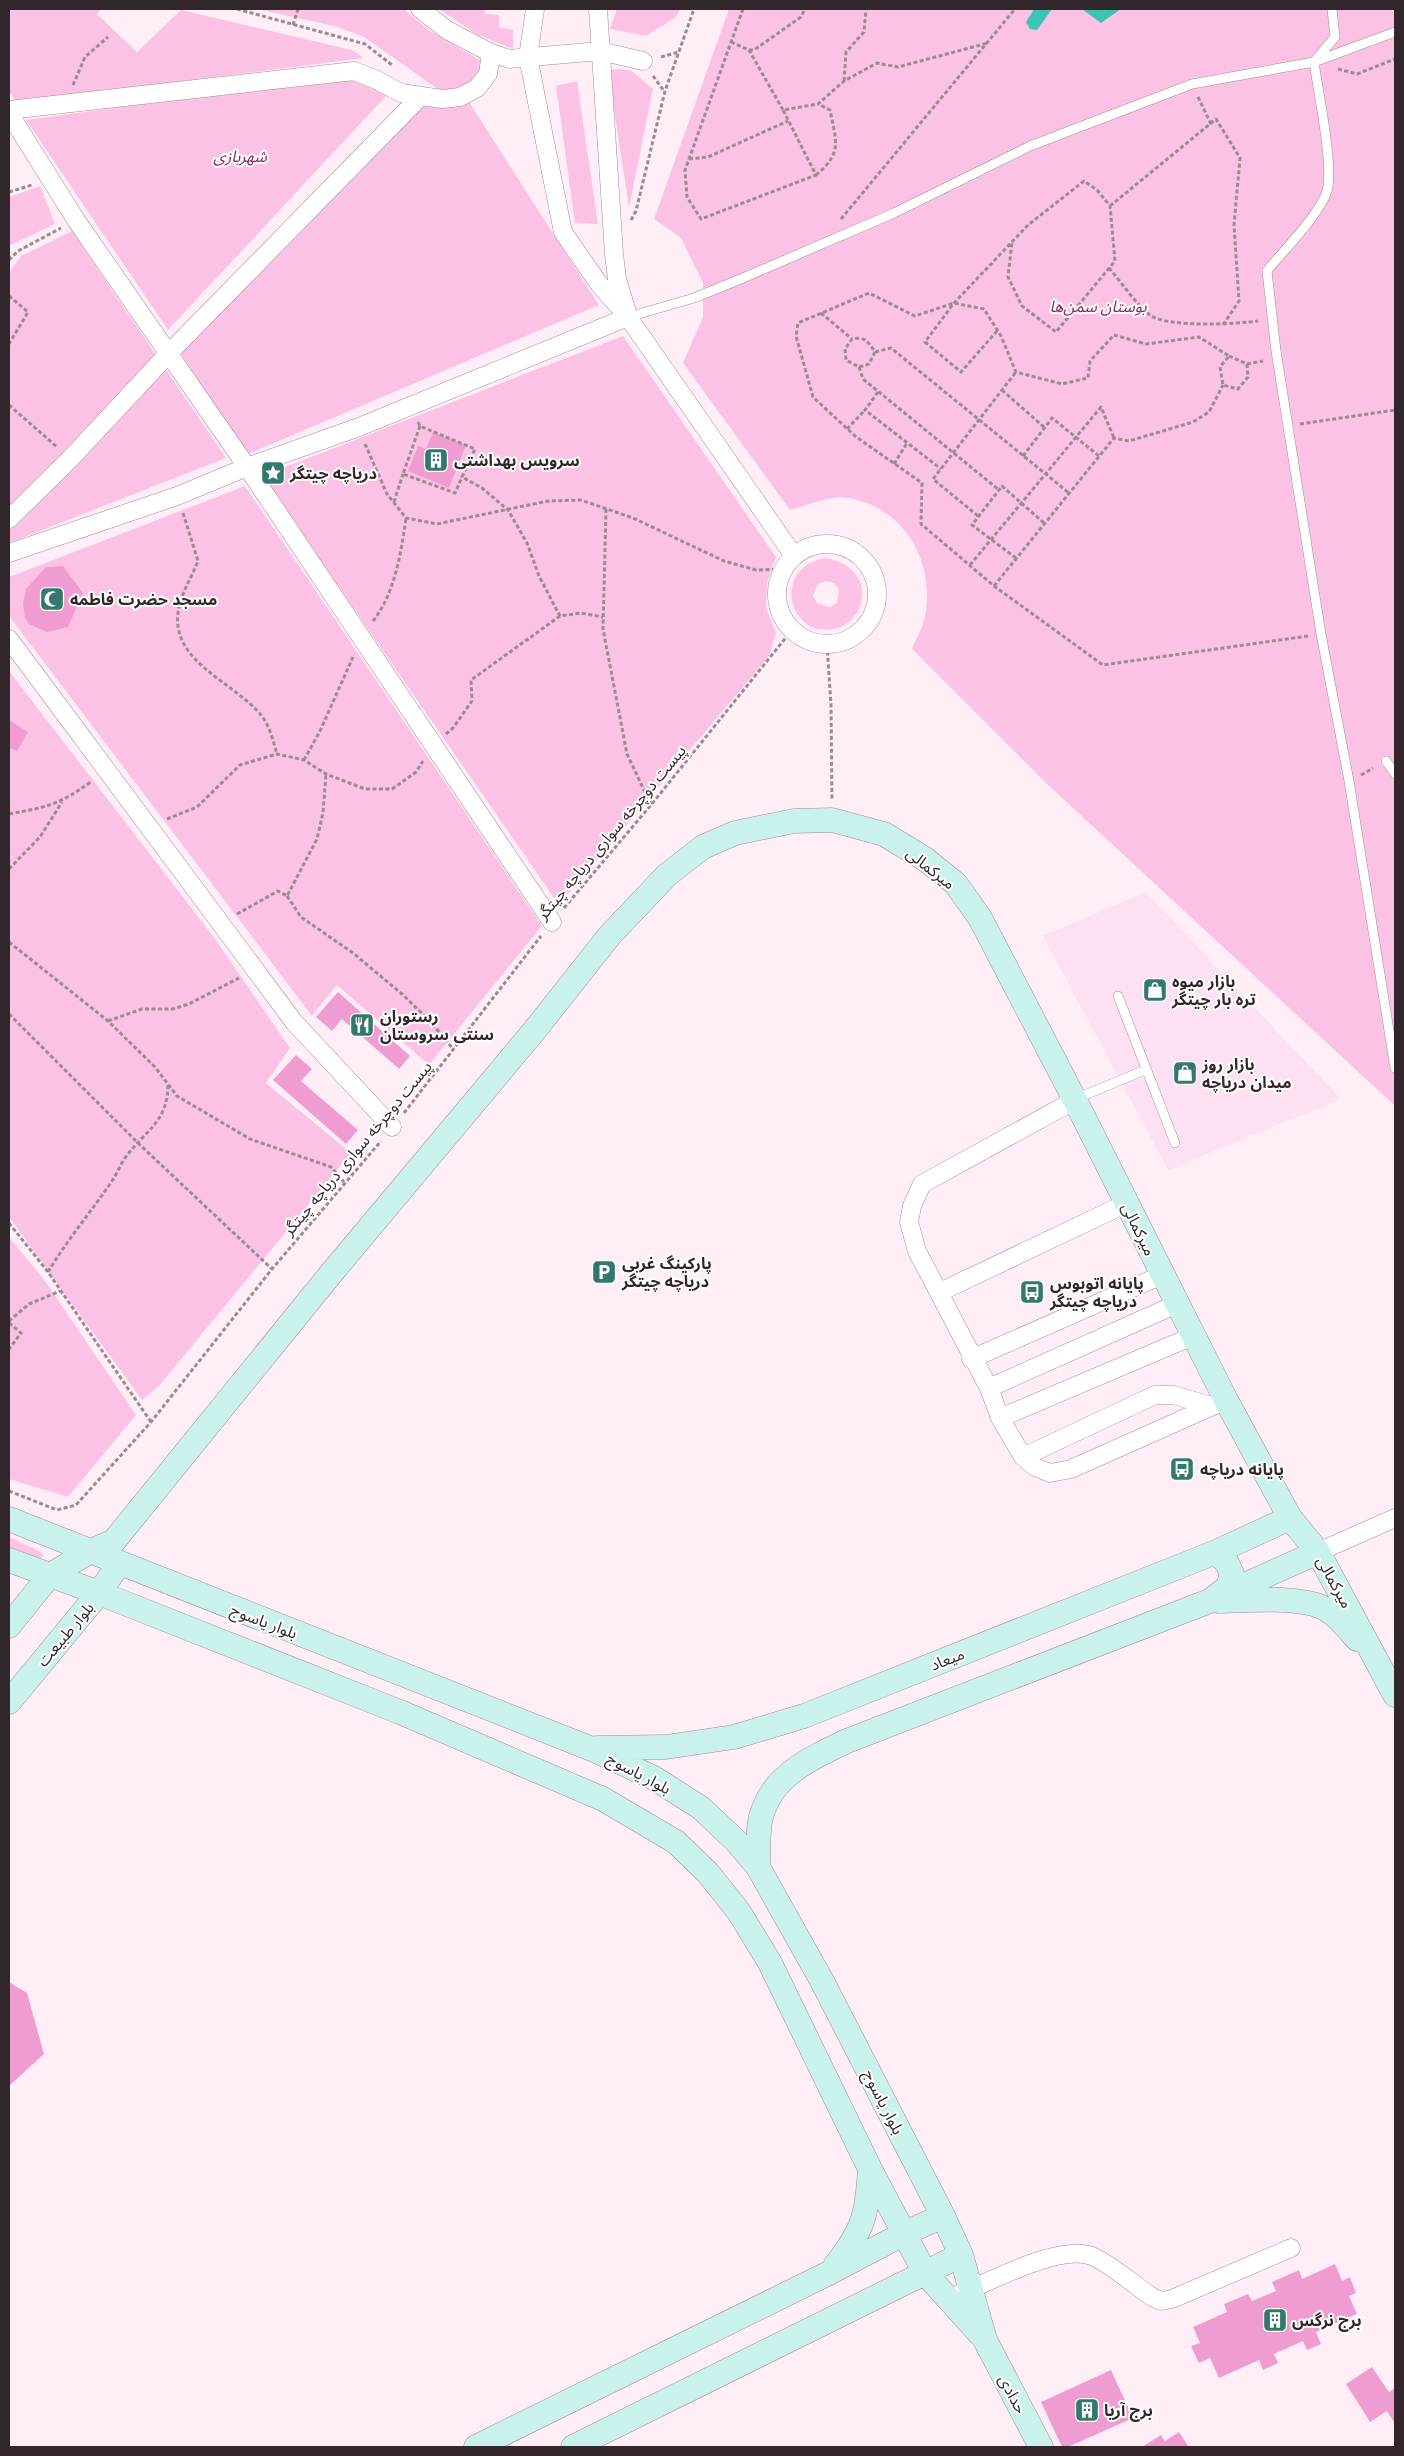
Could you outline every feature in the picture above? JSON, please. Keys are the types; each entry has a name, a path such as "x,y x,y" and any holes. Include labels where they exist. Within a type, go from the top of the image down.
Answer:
{"street":[{"path":"420,9 447,30 490,53 509,59 600,51 643,62"},
{"path":"535,9 528,57 563,232 599,284 628,317 788,562"},
{"path":"598,9 614,254 617,279 628,317"},
{"path":"490,53 488,74 477,88 460,97 442,99 401,93 377,80 354,71 68,102 9,111 76,220 247,467 552,922"},
{"path":"9,520 70,459 169,353 420,97"},
{"path":"9,553 177,496 247,467 359,428 628,317"},
{"path":"823,544 839,545 854,551 866,562 874,576 877,592 875,608 868,623 857,634 843,642 827,644 808,640 792,630 782,617 777,602 777,585 788,562 807,547 823,544"},
{"path":"9,639 294,1022 392,1127"},
{"name":"میرکمالی","path":"117,1553 335,1268 534,1031 610,935 667,875 703,847 735,833 794,822 832,820 884,834 925,859 956,884 980,918 1075,1100 1193,1336 1218,1403 1290,1518 1318,1552 1395,1694"},
{"path":"1075,1100 922,1184 912,1206 909,1222 917,1252 940,1292 971,1359 989,1388 1000,1418 1023,1457 1035,1468 1050,1473 1071,1469 1218,1403"},
{"path":"940,1292 1127,1203"},
{"path":"971,1359 1162,1276"},
{"path":"989,1388 1177,1304"},
{"path":"1000,1418 1193,1336"},
{"path":"1023,1457 1155,1395 1174,1395 1218,1403"},
{"name":"میعاد","path":"592,1748 666,1748 734,1737 804,1716 1216,1552 1290,1518"},
{"path":"758,1867 761,1818 770,1794 786,1776 808,1759 847,1741 1207,1602 1395,1518"},
{"path":"9,1520 89,1552 117,1553"},
{"path":"9,1626 50,1575 89,1552"},
{"path":"1207,1602 1228,1587 1232,1574 1227,1563 1216,1552"},
{"name":"بلوار طبیعت","path":"9,1702 99,1593 117,1553"},
{"name":"بلوار یاسوج","path":"117,1553 592,1748 654,1778 701,1808 735,1840 758,1867 822,1981 943,2216 961,2255 985,2340"},
{"path":"9,1560 99,1593 400,1712 603,1799 676,1842 708,1873 739,1912 770,1964 870,2169 926,2273 985,2340"},
{"path":"1207,1602 1270,1600 1319,1606 1339,1618 1383,1670"},
{"path":"831,2272 850,2247 861,2226 868,2207 870,2169"},
{"path":"476,2447 831,2272 904,2233 943,2216"},
{"path":"949,2298 1015,2268 1063,2255 1091,2256 1152,2297 1161,2301 1172,2299 1292,2248"},
{"path":"573,2447 961,2255"},
{"name":"حدادی","path":"985,2340 1041,2447"}],"lane":[{"path":"1332,9 1335,37 1314,62 1329,172 1326,192 1316,211 1267,271 1272,318 1320,634 1349,781 1395,1068"},
{"path":"628,317 694,298 894,213 1030,146 1192,84 1314,62 1395,32"},
{"path":"1386,761 1395,774"},
{"path":"1118,996 1175,1143"},
{"path":"1075,1100 1146,1070"}],"path":[{"path":"237,9 365,44 396,68"},
{"path":"293,25 298,9"},
{"path":"614,254 636,211 665,91 694,9"},
{"path":"743,9 685,170 688,197 701,219 816,175 829,165 836,151 830,110 818,104"},
{"path":"731,42 748,50 754,50 800,17 805,9"},
{"path":"844,82 846,52 864,32 866,9"},
{"path":"820,244 988,44 1015,9"},
{"path":"68,102 85,57 108,37"},
{"path":"783,110 818,104 844,82 878,63 898,67 988,44"},
{"path":"748,50 783,110 816,175"},
{"path":"1314,62 1357,74 1395,59"},
{"path":"1192,84 1211,124"},
{"path":"1110,206 1216,119 1240,158 1234,225 1239,301 1223,325"},
{"path":"689,159 708,157 788,120"},
{"path":"9,192 50,178"},
{"path":"997,331 961,372 926,342 954,303 1028,225 1084,181 1096,190 1110,206 1115,261 1056,332 1022,306 1008,277 1012,242"},
{"path":"9,260 18,251 76,220"},
{"path":"1110,268 1152,316 1181,323 1223,325 1272,318"},
{"path":"1016,372 997,331 984,309 954,303 915,316 869,293 798,323 796,336 813,396 847,429 922,483 921,524 994,586 1103,665 1320,634"},
{"path":"9,296 28,312 9,344"},
{"path":"821,313 852,338 860,337 866,340 875,352"},
{"path":"1016,372 1062,384 1088,378 1090,361 1114,336 1146,344 1199,337 1228,356 1247,364 1248,377 1238,389 1224,385"},
{"path":"852,338 845,349 846,360 859,367 868,364 875,352 891,348 1069,493"},
{"path":"1114,438 1129,441 1194,422 1209,412 1224,385 1220,367 1228,356"},
{"path":"859,367 862,379 999,490"},
{"path":"978,516 933,479 1016,372"},
{"path":"1002,390 1045,428"},
{"path":"847,429 865,410 878,392"},
{"path":"9,404 70,459"},
{"path":"394,502 420,426 413,406"},
{"path":"970,565 1101,407 1114,438"},
{"path":"865,410 941,469"},
{"path":"1289,426 1395,410"},
{"path":"1023,456 1052,418 1099,456"},
{"path":"403,474 455,493 475,449 420,426"},
{"path":"359,428 387,494 406,518 437,524 548,501 581,500 633,518 724,561 756,570 788,562"},
{"path":"994,586 1114,438"},
{"path":"894,464 907,443"},
{"path":"462,477 493,496 508,510 527,543 539,576 560,616"},
{"path":"1016,558 972,524 1002,486 1044,524"},
{"path":"177,496 198,561 180,602 178,621 181,641 196,663 234,690 262,716 272,736 277,754"},
{"path":"606,509 603,617 611,678 627,754 651,805"},
{"path":"146,822 171,818 196,807 240,765 277,754 304,760 326,774 365,789 392,789 416,772 434,744 453,728 472,701 471,680 560,616 581,613 603,617"},
{"name":"پیست دوچرخه سواری دریاچه چیتگر","path":"9,1491 56,1510 76,1505 152,1422 272,1269 392,1127 552,922 651,805 792,630"},
{"path":"827,644 831,706 832,820"},
{"path":"9,814 47,807 62,802 106,770"},
{"path":"287,896 317,838 323,813 326,774"},
{"path":"9,869 40,837 62,802"},
{"path":"224,927 231,917 278,891 287,896 301,917 353,953 402,994 429,1020 453,1049"},
{"path":"9,942 108,1021 155,1067 177,1096 250,1139 331,1167 344,1182"},
{"path":"108,1021 142,1009 173,1009 189,1004 224,988 253,967"},
{"path":"9,1014 139,1144 272,1269"},
{"path":"48,1272 64,1246 114,1179 127,1155 159,1120 168,1101 168,1084"},
{"path":"9,1223 48,1272 152,1422"},
{"path":"9,1349 21,1333 9,1322 29,1304 60,1291"}],"shaded area":[{"path":"1034,9 1052,9 1037,30 1030,29 1026,22"},
{"path":"1082,9 1121,9 1101,23"},
{"name":"بازار میوه تره بار چیتگر","path":"1146,892 1341,1099 1168,1170 1043,936"}],"green space":[{"path":"9,9 101,9 97,14 137,52 181,10 352,50 364,58 16,102 9,91"},
{"path":"257,9 404,9 427,29 483,62 473,82 468,86 458,90 442,92 364,37 338,27"},
{"path":"439,9 485,9 485,14 499,15 499,27 513,30 513,49 476,34"},
{"path":"617,9 680,9 676,17 646,36 610,29"},
{"name":"بوستان سمن‌ها","path":"729,9 1395,9 1395,1106 1047,784 912,649 925,617 927,597 925,577 920,558 912,541 901,526 869,504 849,498 827,499 790,510 683,363 703,317 703,283 681,238 654,219"},
{"path":"608,70 632,71 653,89 629,208"},
{"name":"شهربازی","path":"344,76 387,95 168,330 26,120"},
{"path":"577,81 598,224 575,223 556,86"},
{"path":"469,102 599,305 246,455 178,349 414,104"},
{"path":"40,186 55,224 9,246 9,197"},
{"path":"72,231 226,458 9,543 9,272 21,256"},
{"path":"623,336 776,557 767,582 766,608 776,633 769,656 559,905 262,476"},
{"path":"245,486 542,926 429,1065 337,985 312,1016 9,616 9,577"},
{"path":"826,558 843,564 856,574 862,589 862,598 856,614 845,625 838,628 821,629 807,624 797,614 792,602 792,588 797,575 808,564","holes":["826,581 834,583 839,590 837,603 829,607 817,603 813,596 818,584"]},
{"path":"9,671 213,936 290,1048 266,1083 351,1153 159,1386 142,1400 9,1217"},
{"path":"9,1237 43,1278 136,1415 68,1497 9,1479"},
{"path":"9,1537 41,1552 43,1556 39,1560 9,1551"}],"building":[{"name":"سرویس بهداشتی","path":"433,432 466,445 449,488 408,471 418,446 426,449"},
{"name":"مسجد حضرت فاطمه","path":"63,566 83,593 68,627 47,632 29,624 25,618 23,604 26,589 46,567"},
{"path":"9,720 28,732 17,751 11,748 9,752"},
{"name":"رستوران سنتی سروستان","path":"338,992 410,1056 399,1069 342,1019 332,1031 316,1017"},
{"path":"296,1055 312,1069 301,1081 358,1130 346,1144 273,1080"},
{"path":"9,1982 27,1993 44,2054 9,2086"},
{"name":"برج نرگس","path":"1335,2264 1342,2281 1350,2277 1356,2293 1349,2296 1357,2314 1316,2332 1321,2344 1307,2350 1303,2341 1274,2354 1278,2363 1263,2370 1259,2360 1219,2378 1210,2358 1199,2363 1191,2346 1200,2343 1193,2327 1227,2312 1224,2304 1248,2294 1252,2301 1276,2291 1272,2282 1299,2270 1302,2279"},
{"path":"1372,2367 1389,2392 1395,2388 1395,2424 1387,2411 1370,2422 1346,2384"},
{"name":"برج آریا","path":"1111,2370 1133,2418 1068,2447 1062,2447 1041,2402"},
{"path":"1179,2432 1189,2447 1142,2447 1161,2435 1165,2441"}],"place":[{"name":"سرویس بهداشتی","path":"436,460"},
{"name":"دریاچه چیتگر","path":"273,473"},
{"name":"مسجد حضرت فاطمه","path":"52,599"},
{"name":"بازار میوه تره بار چیتگر","path":"1155,990"},
{"name":"رستوران سنتی سروستان","path":"362,1025"},
{"name":"بازار روز میدان دریاچه","path":"1185,1073"},
{"name":"پارکینگ غربی دریاچه چیتگر","path":"604,1272"},
{"name":"پایانه اتوبوس دریاچه چیتگر","path":"1032,1292"},
{"name":"پایانه دریاچه","path":"1182,1469"},
{"name":"برج نرگس","path":"1275,2320"},
{"name":"برج آریا","path":"1087,2410"}]}
